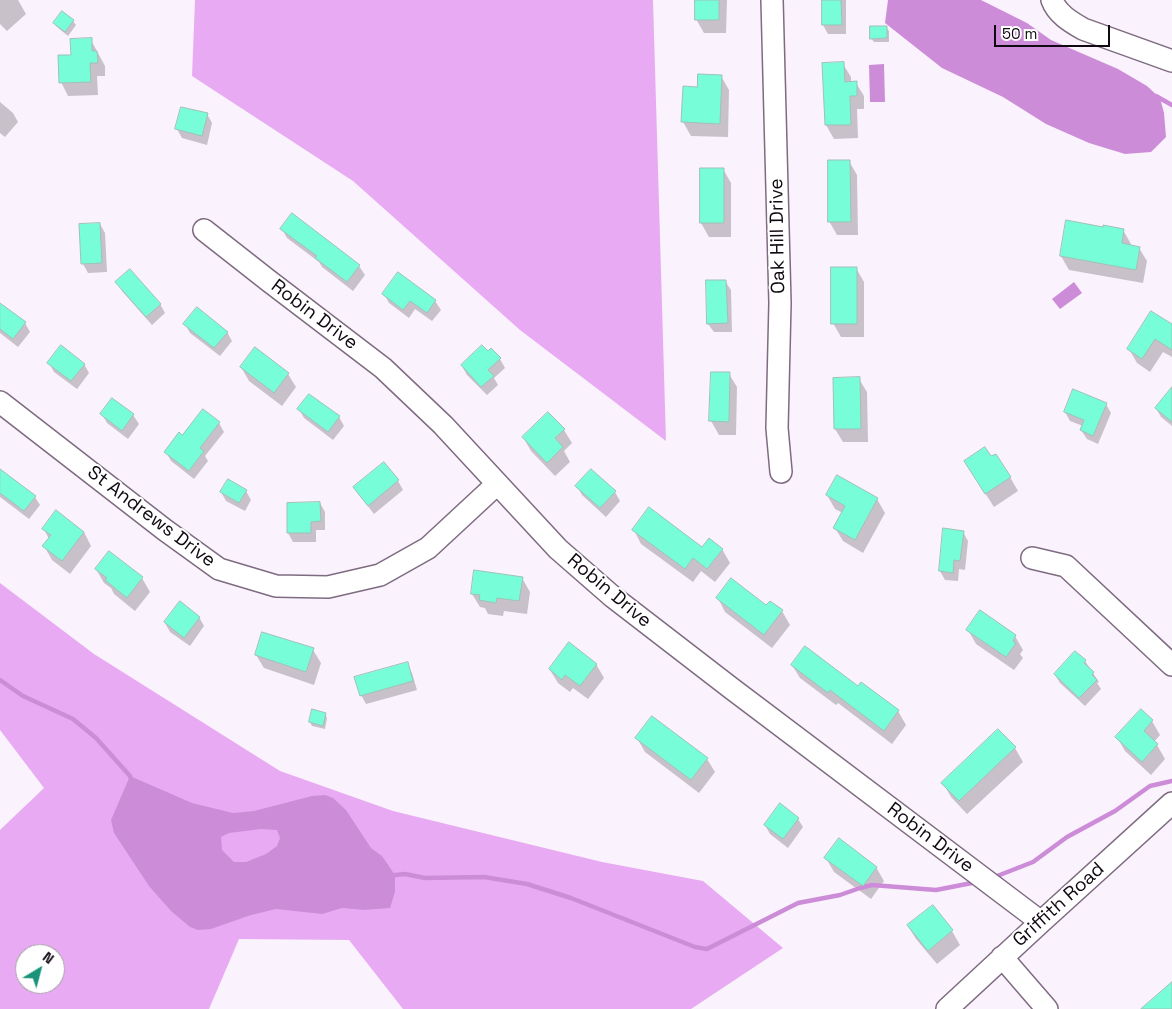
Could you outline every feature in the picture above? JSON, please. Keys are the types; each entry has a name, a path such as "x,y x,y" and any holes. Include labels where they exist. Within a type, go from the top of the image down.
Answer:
{"street":[{"name":"Oak Hill Drive","path":"772,0 780,303 777,428 781,472"},
{"path":"1055,6 1070,22 1083,29 1172,61"},
{"name":"Robin Drive","path":"204,230 383,368 443,425 558,549 613,597 1040,922"},
{"name":"St Andrews Drive","path":"0,402 165,530 219,569 276,586 328,587 380,575 428,548 497,484"},
{"path":"1032,558 1066,566 1172,665"},
{"name":"Griffith Road","path":"948,1009 1040,922 1172,803"},
{"path":"1002,957 1047,1009"}],"shaded area":[{"path":"195,0 653,0 666,441 520,330 353,181 192,76"},
{"path":"888,0 981,0 1027,23 1051,40 1118,69 1147,86 1160,98 1164,113 1166,137 1151,152 1125,154 1089,143 1046,124 1003,97 942,68 885,23"},
{"path":"884,64 885,102 870,102 869,65"},
{"path":"1074,282 1082,293 1060,309 1052,299"},
{"path":"0,583 94,654 280,771 393,811 602,862 703,881 783,948 691,1009 403,1009 349,940 239,939 209,1009 0,1009 0,830 44,788 0,730"},
{"path":"130,776 192,803 233,813 254,811 312,796 325,795 333,798 346,810 371,848 382,856 395,875 395,892 390,908 364,910 342,908 322,914 276,909 251,915 211,929 198,930 190,927 171,911 149,886 114,833 111,820","holes":["261,829 277,830 280,838 277,846 266,854 246,862 234,862 222,850 221,837 229,833"]}],"building":[{"path":"695,0 719,0 719,20 695,20"},
{"path":"822,0 841,0 842,25 822,25"},
{"path":"62,11 74,20 65,32 53,23"},
{"path":"870,26 887,26 887,38 870,39"},
{"path":"92,38 92,51 97,51 98,63 90,63 91,82 59,83 58,55 71,55 70,39"},
{"path":"844,62 845,82 857,81 857,96 850,96 851,125 825,125 822,63"},
{"path":"698,74 722,75 720,124 681,122 683,86 697,87"},
{"path":"181,107 208,113 202,136 175,129"},
{"path":"828,160 850,160 851,222 828,222"},
{"path":"700,168 724,168 724,223 700,223"},
{"path":"292,213 360,265 347,282 315,258 317,256 280,229"},
{"path":"1066,220 1124,229 1122,243 1140,247 1136,270 1060,256"},
{"path":"100,223 102,263 81,264 79,224"},
{"path":"831,267 857,267 857,324 831,324"},
{"path":"130,269 161,304 146,317 115,282"},
{"path":"398,272 436,300 427,313 410,301 403,310 382,294"},
{"path":"706,280 726,280 728,323 707,324"},
{"path":"0,303 26,322 13,339 0,329"},
{"path":"197,307 228,332 214,348 183,324"},
{"path":"1151,311 1172,324 1172,350 1155,339 1142,359 1127,349"},
{"path":"61,345 85,364 71,381 47,363"},
{"path":"482,345 488,351 491,348 501,358 488,370 494,376 481,387 461,365"},
{"path":"255,347 289,373 274,393 240,367"},
{"path":"711,372 730,372 729,422 709,421"},
{"path":"860,377 861,429 834,429 833,378"},
{"path":"1172,387 1172,422 1155,408"},
{"path":"1073,389 1107,403 1093,436 1080,430 1084,420 1064,412"},
{"path":"309,394 340,416 328,432 297,409"},
{"path":"112,398 134,414 122,431 100,414"},
{"path":"203,409 220,422 200,448 204,451 189,471 164,452 179,432 182,435"},
{"path":"548,412 565,429 555,438 563,447 547,463 522,437"},
{"path":"985,447 991,456 996,454 1011,477 985,494 964,461"},
{"path":"384,462 399,480 368,506 353,487"},
{"path":"0,469 36,496 24,511 0,493"},
{"path":"591,469 616,491 600,508 575,486"},
{"path":"837,475 878,498 855,540 833,528 845,506 826,495"},
{"path":"228,479 247,490 239,503 220,492"},
{"path":"320,502 321,521 311,522 311,533 287,533 287,503"},
{"path":"649,507 702,547 709,538 723,549 707,569 693,558 685,569 632,530"},
{"path":"56,510 84,532 62,561 42,546 51,535 42,529"},
{"path":"943,528 964,531 960,561 954,560 953,573 939,571"},
{"path":"109,551 143,577 127,598 95,569"},
{"path":"474,570 523,577 519,601 497,598 496,603 479,600 480,595 471,594"},
{"path":"731,578 766,605 770,601 783,610 764,635 716,598"},
{"path":"180,601 200,617 184,638 164,622"},
{"path":"980,610 1016,635 1013,641 1016,643 1006,657 966,630"},
{"path":"262,632 314,648 306,672 255,655"},
{"path":"569,642 597,664 580,686 565,675 562,680 549,669"},
{"path":"805,646 858,686 861,682 899,710 884,731 830,690 828,693 791,665"},
{"path":"1075,651 1086,660 1084,663 1094,672 1092,675 1097,680 1079,698 1054,674"},
{"path":"408,662 413,681 360,696 354,677"},
{"path":"312,709 326,713 323,726 309,722"},
{"path":"1141,709 1153,720 1144,731 1158,744 1142,762 1115,737"},
{"path":"652,716 708,758 691,780 635,738"},
{"path":"998,729 1016,747 959,801 941,783"},
{"path":"780,803 799,818 783,839 764,825"},
{"path":"839,838 877,867 863,886 824,858"},
{"path":"933,905 953,930 928,951 907,925"},
{"path":"1172,982 1172,1009 1141,1009"}],"waterway":[{"path":"1156,96 1172,105"},
{"path":"0,680 23,696 73,719 96,738 130,776 132,782"},
{"path":"992,878 1033,862 1067,837 1115,811 1150,786 1172,781"},
{"path":"391,878 395,875 405,874 425,878 484,877 527,884 571,898 695,947 707,949 798,903 840,895 872,885 936,890 977,882"}]}
